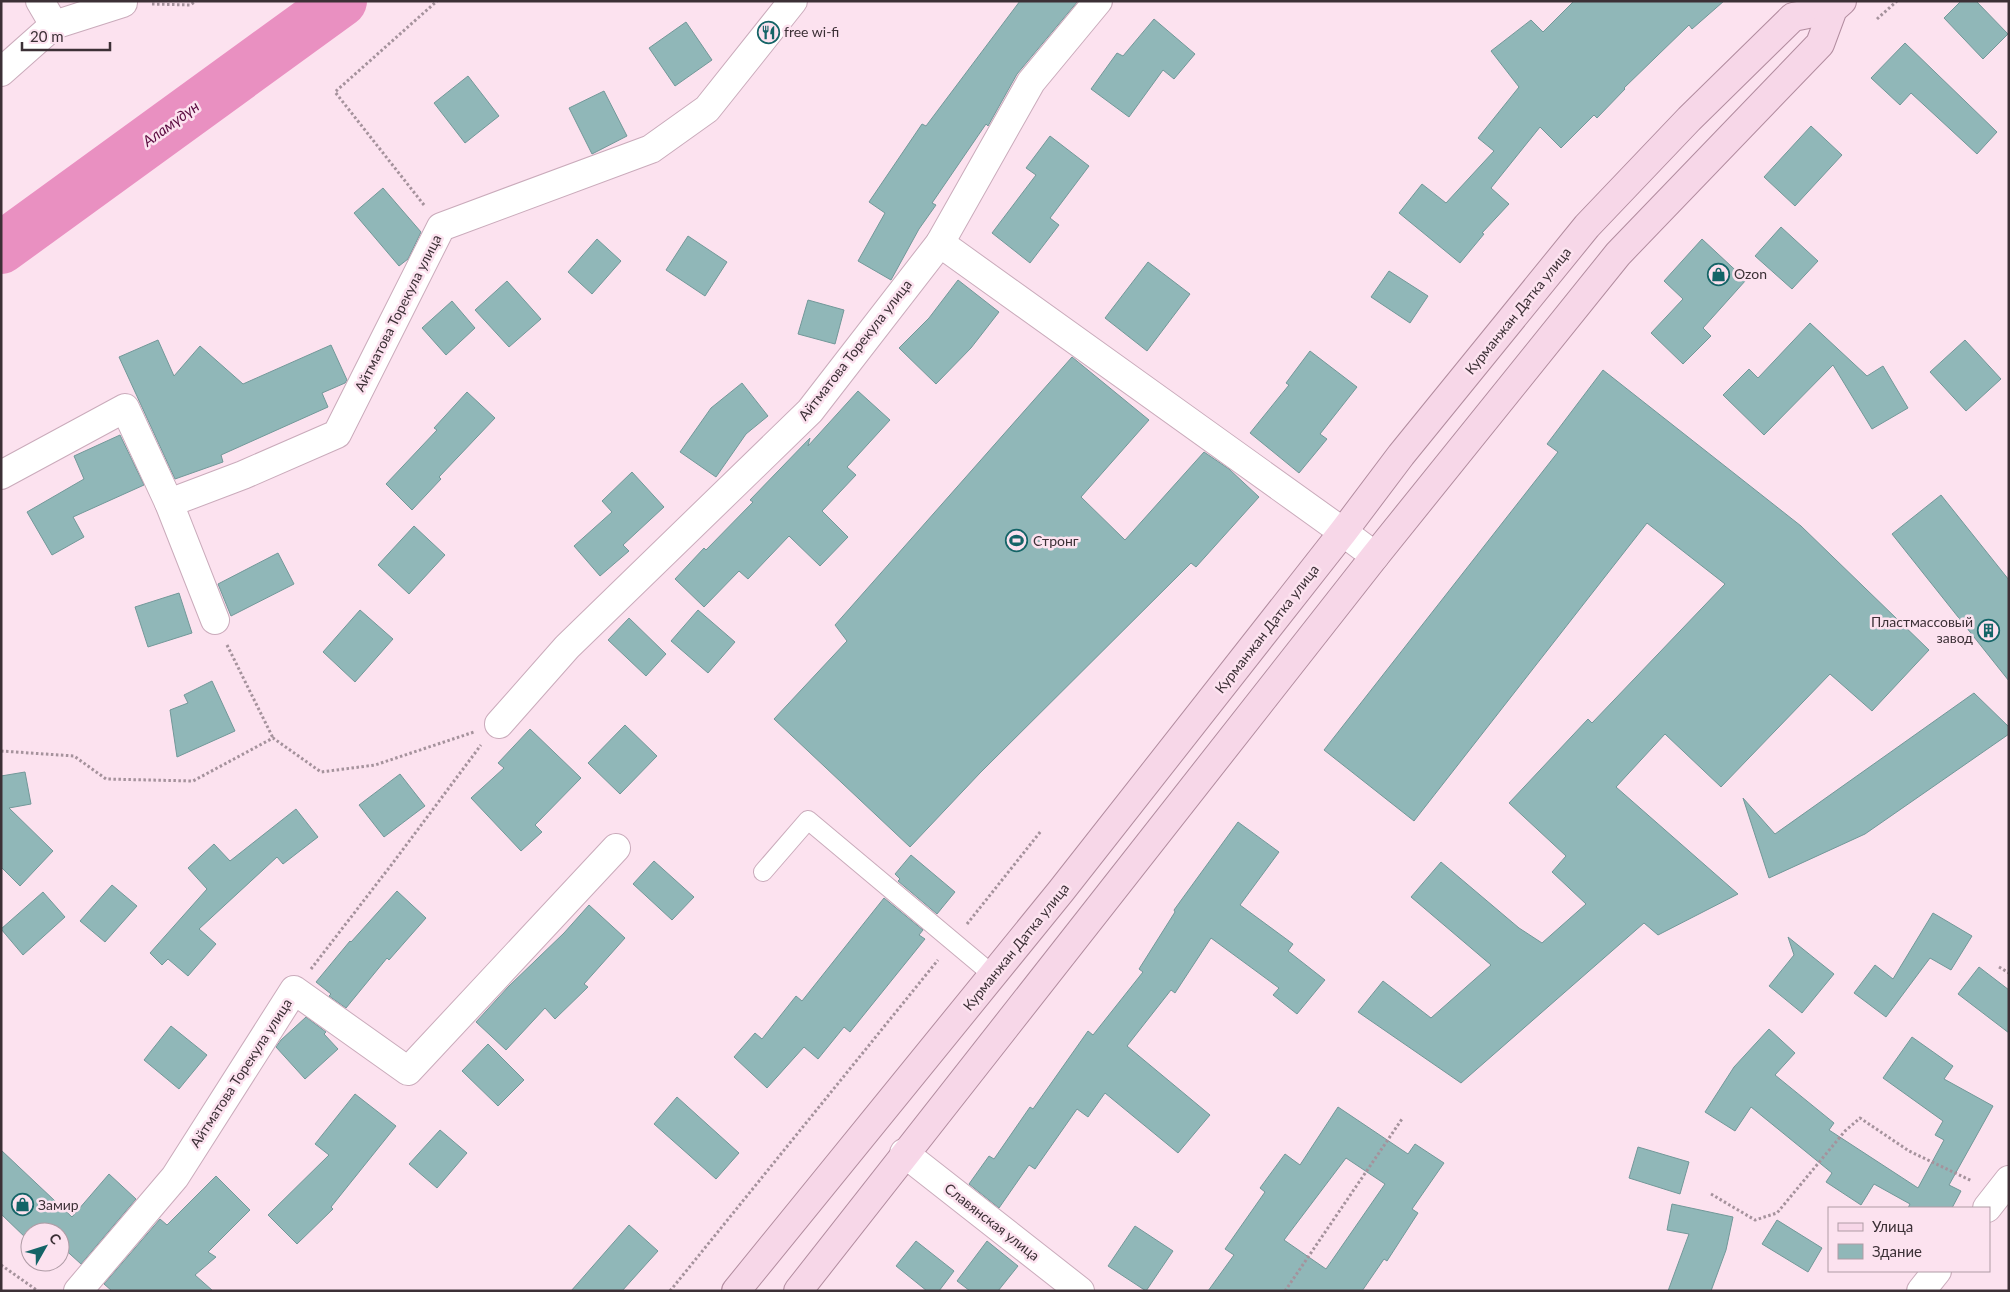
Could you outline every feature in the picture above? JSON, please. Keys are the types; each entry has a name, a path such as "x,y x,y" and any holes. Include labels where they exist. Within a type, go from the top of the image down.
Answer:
{"main road":[{"name":"Курманжан Датка улица","path":"736,1291 1069,882 1344,532 1401,455 1587,226 1689,119 1793,17 1838,5"},
{"name":"Курманжан Датка улица","path":"798,1291 904,1153 1096,913 1375,556 1618,254 1820,44 1838,5"}],"street":[{"path":"40,1 54,25"},
{"name":"Айтматова Торекула улица","path":"169,503 243,475 337,434 441,227 651,149 707,110 792,1"},
{"name":"Айтматова Торекула улица","path":"499,724 567,648 810,411 940,242 1031,82 1098,1"},
{"path":"1,72 54,25 123,2"},
{"path":"940,242 1375,556"},
{"path":"1,475 125,408 169,503 215,620"},
{"name":"Айтматова Торекула улица","path":"78,1291 174,1177 294,990 408,1071 616,848"},
{"name":"Славянская улица","path":"904,1153 1080,1291"},
{"path":"1922,1291 1936,1272"}],"lane":[{"path":"763,872 808,820 993,975"}],"path":[{"path":"123,2 190,5 196,1"},
{"path":"437,1 335,92 441,227"},
{"path":"1877,19 1897,1"},
{"path":"215,620 273,738 321,772 375,766 437,743 499,724"},
{"path":"294,990 392,864 471,756 499,724"},
{"path":"1,751 74,756 106,779 193,781 273,738"},
{"path":"670,1291 1041,831"},
{"path":"1999,967 2009,973"},
{"path":"1711,1194 1755,1220 1777,1212 1845,1131 1860,1118 1909,1151 1998,1194"},
{"path":"1285,1291 1402,1119"},
{"path":"1,1265 38,1291"}],"building":[{"path":"1020,1 1078,1 1017,74 988,126 986,124 932,203 936,205 919,229 891,280 858,261 885,213 869,202 922,124 926,126"},
{"path":"1574,1 1724,1 1692,29 1689,25 1624,88 1597,118 1594,115 1561,148 1540,127 1491,188 1509,204 1482,233 1484,234 1460,263 1399,213 1422,184 1446,203 1494,151 1478,138 1519,87 1491,51 1531,20 1543,32"},
{"path":"1961,1 1976,1 2008,34 1983,59 1944,18"},
{"path":"1154,19 1195,54 1174,79 1163,70 1129,117 1091,89 1117,53 1123,56"},
{"path":"686,22 712,60 675,86 649,48"},
{"path":"1905,43 1997,132 1977,154 1911,93 1900,105 1871,78"},
{"path":"468,76 499,116 465,143 434,103"},
{"path":"604,91 627,136 592,154 569,108"},
{"path":"1811,126 1842,155 1795,206 1764,177"},
{"path":"1050,136 1089,166 1050,218 1059,225 1030,263 992,233 1036,175 1026,168"},
{"path":"383,188 421,232 408,259 399,266 354,213"},
{"path":"1781,227 1818,261 1792,289 1755,256"},
{"path":"688,236 727,262 705,296 666,270"},
{"path":"597,239 621,261 592,294 568,272"},
{"path":"1702,239 1746,280 1703,328 1711,336 1683,364 1651,333 1683,299 1664,281"},
{"path":"1148,262 1190,294 1147,351 1105,318"},
{"path":"1389,271 1428,296 1410,323 1371,297"},
{"path":"958,280 999,312 971,348 936,384 899,348 929,318"},
{"path":"507,281 541,319 509,347 475,310"},
{"path":"808,300 844,310 835,344 798,334"},
{"path":"452,301 475,328 446,355 422,328"},
{"path":"1810,323 1867,376 1883,366 1908,408 1872,429 1833,365 1764,435 1723,395 1749,369 1758,378"},
{"path":"158,340 174,376 200,346 243,384 331,345 347,380 345,383 322,393 328,407 221,455 223,462 175,479 119,357"},
{"path":"1965,340 2001,379 1966,411 1930,372"},
{"path":"1310,351 1357,387 1320,434 1327,439 1299,473 1250,433 1289,385 1286,383"},
{"name":"Стронг","path":"1072,357 1149,420 1081,497 1125,540 1204,452 1229,469 1259,497 1196,567 1191,563 980,773 910,847 774,719 847,641 835,625"},
{"path":"1603,370 1801,526 1929,650 1872,711 1830,674 1721,787 1665,734 1616,787 1738,894 1658,935 1644,923 1461,1083 1358,1012 1383,981 1431,1018 1491,965 1411,897 1441,862 1519,928 1542,943 1586,904 1552,872 1566,856 1509,803 1588,719 1592,723 1725,584 1647,523 1414,821 1324,750 1558,452 1547,444"},
{"path":"742,383 768,416 746,434 716,477 680,452 711,408"},
{"path":"858,391 890,420 847,467 856,475 822,511 848,537 820,566 789,536 748,579 739,571 704,607 675,579 704,548 706,550 753,502 750,500 810,438 808,446"},
{"path":"467,392 495,418 439,477 441,479 412,510 386,484 437,430 434,428"},
{"path":"120,435 144,485 73,517 84,537 52,555 27,512 84,479 74,456"},
{"path":"632,472 664,507 623,545 629,551 600,576 574,546 612,512 602,501"},
{"name":"Пластмассовый завод","path":"1941,495 2009,580 2009,681 1892,534"},
{"path":"414,526 445,555 409,594 378,565"},
{"path":"278,553 294,584 231,616 218,584"},
{"path":"179,593 192,633 148,647 135,607"},
{"path":"360,610 393,639 355,682 323,652"},
{"path":"698,610 735,642 708,673 671,641"},
{"path":"629,618 666,654 646,676 608,640"},
{"path":"212,681 235,731 177,757 170,710 188,703 184,695"},
{"path":"1974,693 2009,727 2009,734 1865,834 1769,878 1743,798 1775,834"},
{"path":"625,725 657,756 620,794 588,763"},
{"path":"530,729 581,778 535,825 542,832 521,851 471,798 504,768 498,763"},
{"path":"25,772 31,804 9,808 53,851 20,886 1,867 1,776"},
{"path":"400,774 425,806 384,837 359,805"},
{"path":"296,809 318,837 283,864 277,857 199,929 216,944 188,976 168,959 162,965 150,953 207,889 188,868 214,844 230,861"},
{"path":"1238,822 1279,852 1240,905 1293,944 1288,951 1325,980 1297,1014 1273,995 1279,988 1211,938 1175,993 1171,990 1127,1046 1210,1115 1178,1153 1105,1093 1088,1117 1077,1109 1035,1169 1029,1165 999,1208 969,1184 989,1156 994,1159 1030,1107 1033,1109 1088,1031 1093,1035 1143,972 1139,969 1175,912 1174,910"},
{"path":"911,855 955,892 937,914 898,881 900,879 895,874"},
{"path":"654,861 694,897 672,920 633,884"},
{"path":"112,885 137,906 105,942 80,921"},
{"path":"397,891 426,918 389,960 387,958 346,1008 329,996 331,994 316,982 350,941"},
{"path":"43,892 65,917 23,955 1,929"},
{"path":"884,898 923,930 919,935 925,939 850,1032 844,1027 818,1059 804,1047 767,1088 734,1057 755,1033 762,1039 796,996 802,1001"},
{"path":"589,905 625,938 584,984 588,987 555,1019 545,1008 506,1050 476,1022"},
{"path":"1933,913 1972,936 1951,970 1930,958 1886,1017 1854,993 1875,965 1893,979"},
{"path":"1788,937 1834,974 1802,1013 1769,986 1794,955"},
{"path":"1979,967 2009,990 2009,1033 1958,994"},
{"path":"306,1017 326,1032 324,1034 338,1049 305,1079 276,1047"},
{"path":"171,1026 207,1055 179,1089 144,1060"},
{"path":"1769,1029 1795,1053 1775,1075 1834,1123 1829,1130 1918,1188 1944,1140 1935,1135 1943,1121 1883,1078 1912,1037 1953,1066 1944,1079 1993,1106 1949,1185 1961,1191 1953,1207 1908,1207 1910,1204 1874,1184 1861,1205 1826,1182 1832,1173 1751,1107 1735,1131 1705,1112 1734,1067"},
{"path":"488,1044 524,1080 498,1106 462,1071"},
{"path":"355,1094 396,1126 331,1207 333,1209 297,1244 268,1215 329,1155 315,1144"},
{"path":"677,1097 739,1153 716,1179 654,1124"},
{"path":"1338,1107 1408,1154 1415,1144 1444,1163 1412,1209 1418,1213 1387,1261 1384,1259 1362,1291 1208,1291 1234,1255 1225,1249 1265,1192 1260,1188 1285,1154 1300,1165","holes":["1346,1158 1385,1184 1326,1269 1284,1240"]},
{"path":"440,1130 467,1153 437,1188 409,1164"},
{"path":"1638,1147 1689,1162 1680,1194 1629,1178"},
{"path":"1,1150 72,1217 109,1174 136,1199 81,1264 70,1254 70,1222 20,1222 20,1232 1,1214"},
{"path":"216,1176 250,1210 208,1252 216,1257 195,1275 213,1291 112,1291 104,1284 160,1219 167,1225"},
{"path":"1672,1204 1733,1217 1726,1250 1711,1291 1668,1291 1689,1234 1667,1230"},
{"path":"1777,1220 1822,1248 1808,1272 1762,1244"},
{"path":"629,1225 658,1251 622,1291 571,1291"},
{"path":"1135,1226 1173,1251 1146,1291 1108,1266"},
{"path":"916,1241 954,1271 939,1291 927,1291 896,1266"},
{"path":"987,1241 1018,1266 998,1291 970,1291 957,1281"}],"waterway":[{"name":"Аламүдүн","path":"1,248 341,1"}],"place":[{"name":"free wi-fi","path":"768,32"},
{"name":"Ozon","path":"1718,274"},
{"name":"Стронг","path":"1017,541"},
{"name":"Пластмассовый завод","path":"1989,630"},
{"name":"Замир","path":"22,1205"}]}
